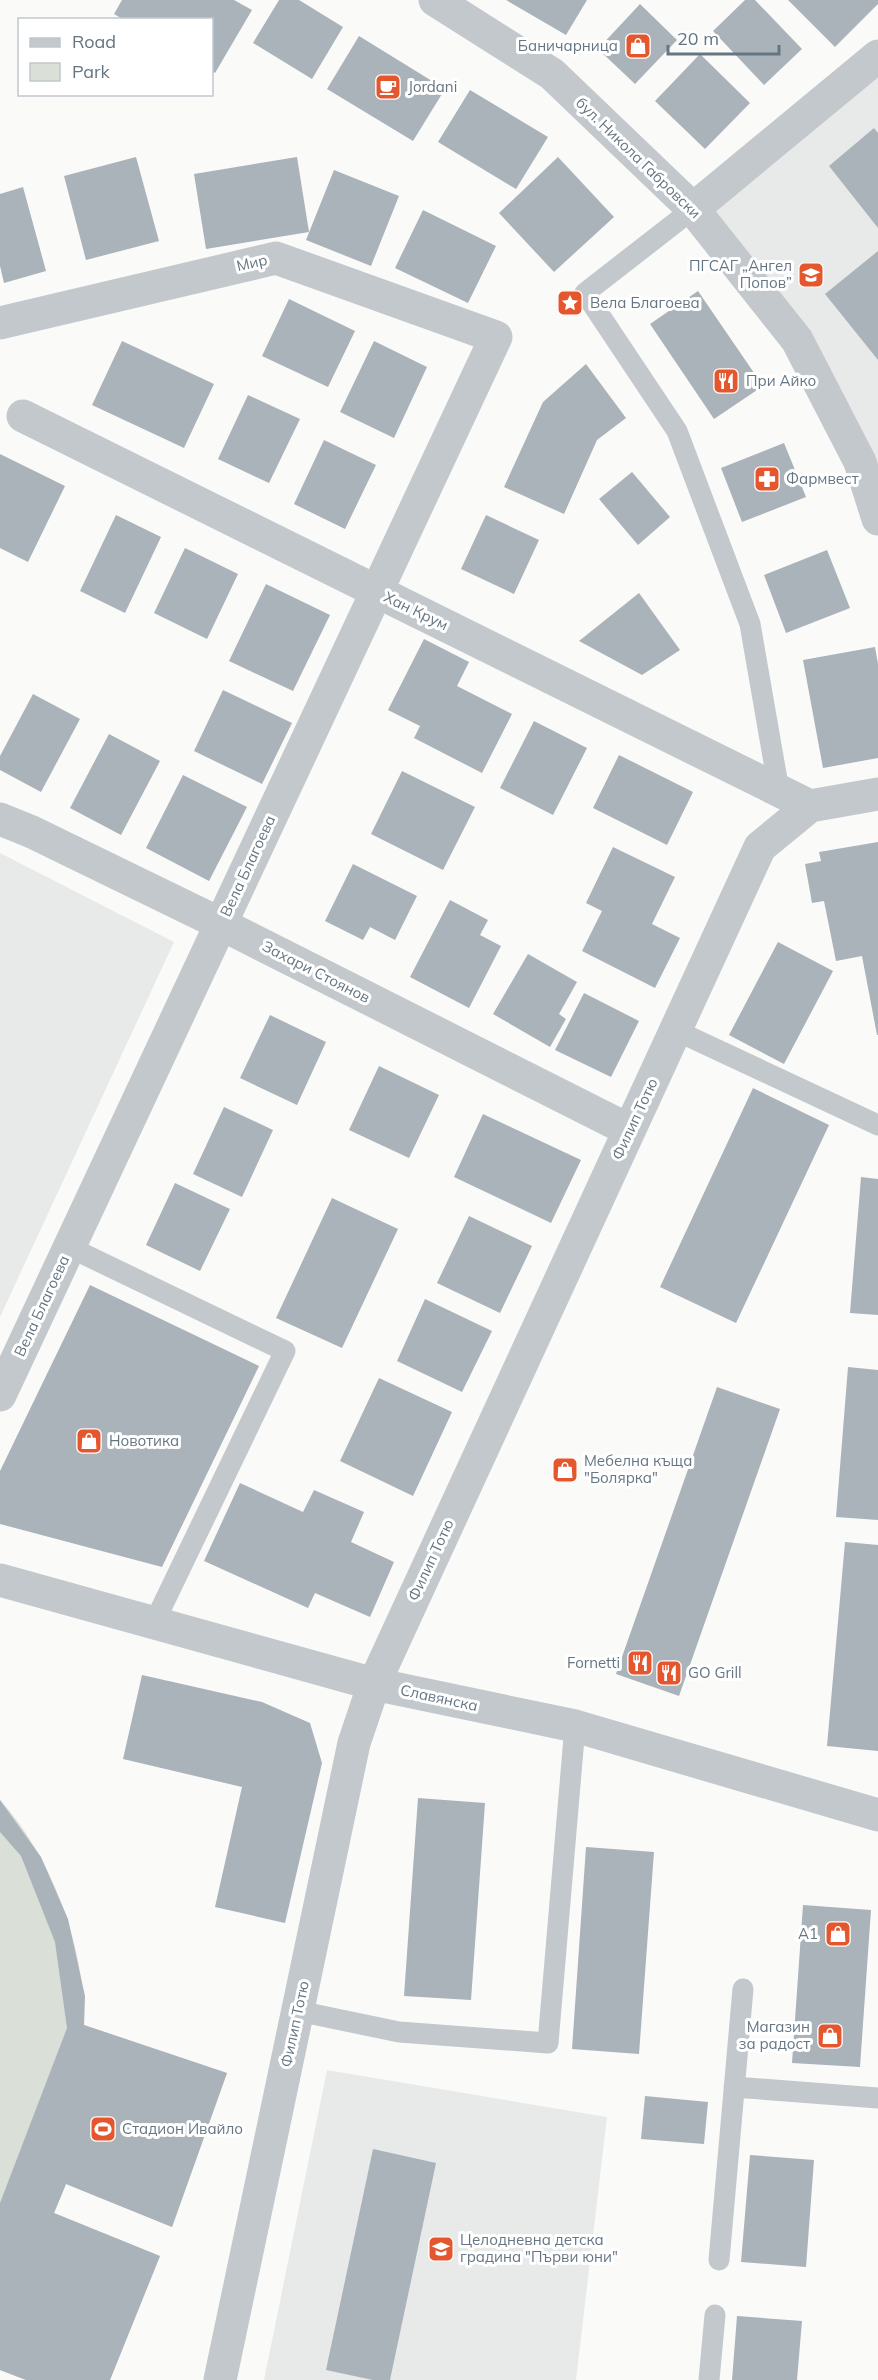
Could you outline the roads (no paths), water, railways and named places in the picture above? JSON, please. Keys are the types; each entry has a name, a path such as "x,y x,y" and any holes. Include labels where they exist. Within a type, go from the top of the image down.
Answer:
{"street":[{"name":"бул. Никола Габровски","path":"435,0 552,74 693,209 796,340 860,462 878,519"},
{"path":"693,209 878,56"},
{"name":"Мир","path":"0,323 276,258 496,337"},
{"name":"Вела Благоева","path":"0,1395 496,337"},
{"name":"Хан Крум","path":"23,417 810,806"},
{"path":"810,806 878,794"},
{"name":"Филип Тотю","path":"220,2380 354,1743 374,1684 760,847 810,806"},
{"name":"Захари Стоянов","path":"0,819 32,832 221,924 629,1130"},
{"name":"Славянска","path":"0,1580 374,1684 576,1726 878,1815"}],"lane":[{"path":"693,209 585,293 677,431 750,624 779,791"},
{"path":"677,1031 878,1125"},
{"path":"69,1247 285,1352 154,1623"},
{"path":"298,2011 399,2032 548,2043 576,1726"},
{"path":"719,2260 743,1989"},
{"path":"734,2087 878,2098"},
{"path":"709,2380 715,2315"}],"place":[{"name":"Баничарница","path":"638,46"},
{"name":"Jordani","path":"388,87"},
{"name":"ПГСАГ „Ангел Попов”","path":"811,275"},
{"name":"Вела Благоева","path":"570,303"},
{"name":"При Айко","path":"726,381"},
{"name":"Фармвест","path":"767,479"},
{"name":"Новотика","path":"89,1441"},
{"name":"Мебелна къща \"Болярка\"","path":"565,1470"},
{"name":"Fornetti","path":"640,1663"},
{"name":"GO Grill","path":"669,1673"},
{"name":"A1","path":"838,1934"},
{"name":"Магазин за радост","path":"830,2036"},
{"name":"Стадион Ивайло","path":"103,2129"},
{"name":"Целодневна детска градина \"Първи юни\"","path":"441,2249"}]}
